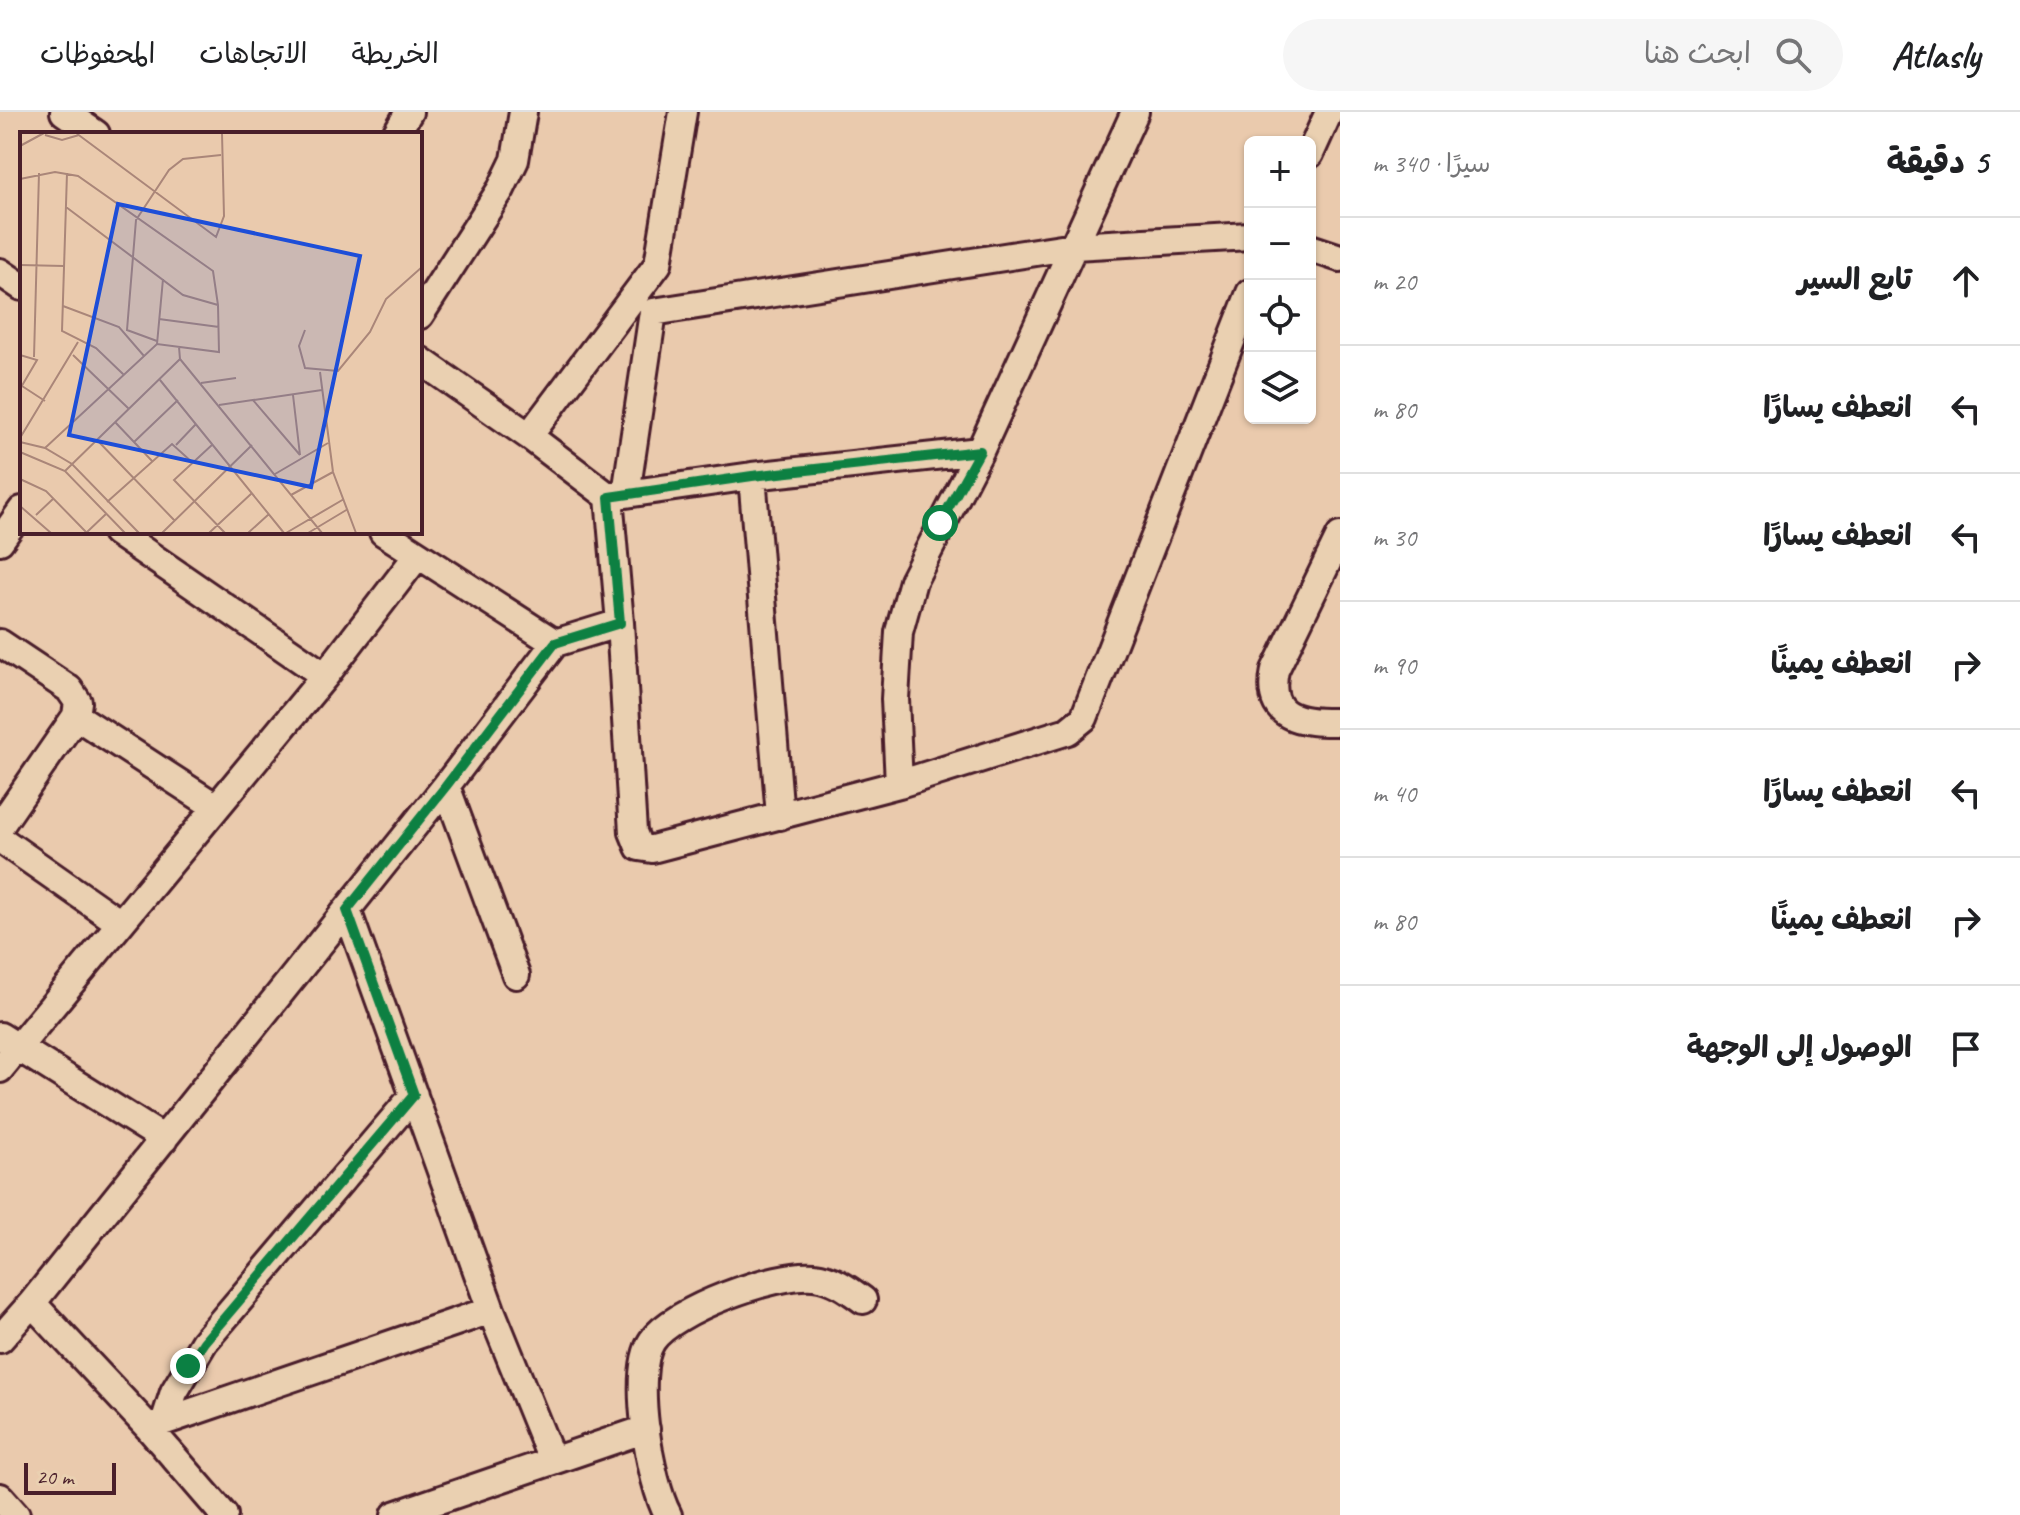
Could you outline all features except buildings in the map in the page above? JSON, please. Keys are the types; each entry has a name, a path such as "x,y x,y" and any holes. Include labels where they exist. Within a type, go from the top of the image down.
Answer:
{"street":[{"path":"64,112 93,132"},
{"path":"397,132 409,112"},
{"path":"422,312 501,189 515,160 523,112"},
{"path":"683,112 653,312 617,496 620,623 633,832 639,847 652,849 899,784 1068,731 1084,718 1244,308"},
{"path":"899,784 895,699 899,632 913,581 940,523 980,451 1135,112"},
{"path":"1316,141 1329,112"},
{"path":"653,312 1074,246 1244,236"},
{"path":"1316,250 1340,258"},
{"path":"529,436 658,264"},
{"path":"422,361 617,496 752,476 980,451"},
{"path":"752,476 780,816"},
{"path":"0,541 20,513"},
{"path":"119,534 325,676"},
{"path":"386,534 555,643"},
{"path":"1340,536 1275,670 1272,686 1277,707 1296,718 1340,722"},
{"path":"0,1069 9,1042 120,923 325,676 417,556"},
{"path":"0,1339 446,786 555,643 620,623"},
{"path":"0,643 69,689 78,702 76,716 0,826"},
{"path":"76,716 216,807"},
{"path":"446,786 516,975"},
{"path":"0,839 120,923"},
{"path":"347,910 491,1310 552,1460"},
{"path":"9,1042 164,1139"},
{"path":"156,1424 204,1342 414,1095"},
{"path":"668,1515 661,1503 652,1470 646,1429 643,1378 645,1357 651,1343 670,1324 742,1289 794,1277 814,1276 840,1283 863,1300"},
{"path":"32,1303 156,1424 224,1515"},
{"path":"156,1424 491,1310"},
{"path":"395,1515 646,1429"},
{"path":"0,1497 16,1515"}],"route":[{"path":"188,1366 204,1342 414,1095 347,910 555,643 620,623 609,497 752,476 980,451 940,523"}]}
